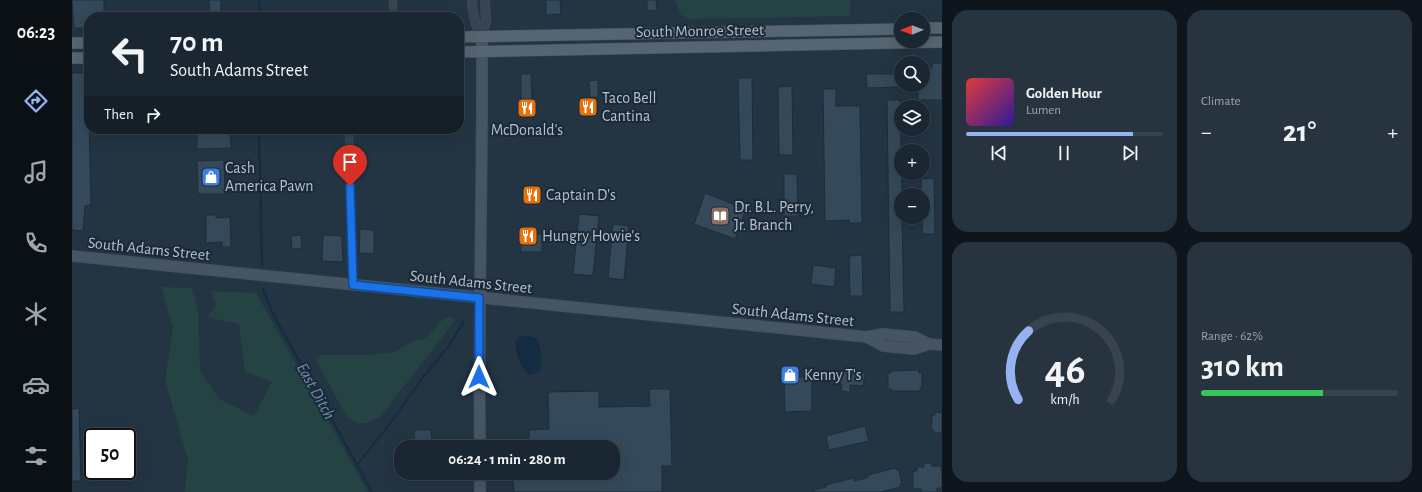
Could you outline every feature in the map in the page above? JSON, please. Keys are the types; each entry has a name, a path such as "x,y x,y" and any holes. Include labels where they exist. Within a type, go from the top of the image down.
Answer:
{"main road":[{"path":"930,28 942,28"},
{"name":"South Monroe Street","path":"464,37 894,29"},
{"path":"480,440 479,298 482,184 482,36"},
{"name":"South Monroe Street","path":"464,52 942,42"},
{"path":"72,43 84,43"},
{"path":"72,58 84,58"},
{"name":"South Adams Street","path":"72,256 867,337 883,334 915,337 929,344 942,345"},
{"path":"480,480 480,492"}],"street":[{"path":"392,0 393,12"},
{"path":"472,0 474,20 477,29 482,36"},
{"path":"482,36 486,21 485,0"},
{"path":"349,134 353,285"}],"green space":[{"path":"675,0 851,0 850,16 690,19 681,15"},
{"path":"161,287 192,288 198,311 200,371 219,399 254,416 272,382 245,372 239,324 207,317 216,304 211,291 256,293 368,492 185,492 188,460 165,380 173,328"},
{"path":"450,317 456,319 381,416 367,423 356,423 347,417 315,359 321,355 368,355 395,352 412,341 426,338 443,319"}],"water":[{"path":"520,336 529,336 538,339 541,352 541,368 538,372 530,375 521,365 517,355 516,340"}],"building":[{"path":"72,0 104,0 104,12 84,12 84,28 74,28"},
{"path":"209,0 221,0 221,12 210,12"},
{"path":"546,0 560,0 561,14 546,15"},
{"path":"647,0 656,0 657,10 647,11"},
{"path":"932,63 942,63 942,100 918,100 918,92 930,92 930,68 932,68"},
{"path":"72,73 84,73 84,134 89,134 91,205 85,206 83,231 72,230"},
{"path":"521,74 531,74 532,101 521,102"},
{"path":"866,74 894,74 894,87 867,88"},
{"path":"738,78 752,78 753,160 740,160"},
{"path":"598,80 598,97 590,97 589,81"},
{"path":"792,86 793,155 779,155 778,87"},
{"path":"823,89 836,89 836,106 860,106 862,223 849,223 849,220 825,221"},
{"path":"887,100 894,100 894,136 901,136 901,144 894,144 894,180 902,180 902,188 894,188 894,224 902,224 904,312 890,312"},
{"path":"197,134 230,134 231,148 197,149"},
{"name":"Cash America Pawn","path":"224,160 225,194 198,194 197,161"},
{"path":"784,174 797,174 798,216 784,216"},
{"path":"930,178 934,178 935,234 922,234 922,224 930,224 930,188 921,188 921,180 930,180"},
{"name":"Captain D's","path":"523,188 542,188 541,201 523,201"},
{"name":"Dr. B.L. Perry, Jr. Branch","path":"705,193 746,209 735,239 694,224"},
{"path":"579,214 599,216 593,276 573,274"},
{"path":"206,215 216,215 216,218 230,217 231,247 222,247 222,242 206,243"},
{"path":"613,224 629,226 624,280 608,278"},
{"path":"360,229 374,230 374,254 359,253"},
{"path":"521,234 542,234 542,252 521,252"},
{"path":"301,235 302,248 292,249 291,236"},
{"path":"323,235 342,236 343,262 322,261"},
{"path":"862,255 863,296 850,296 849,256"},
{"path":"813,265 836,268 834,287 811,284"},
{"path":"831,370 865,373 863,386 850,385 850,392 841,391 842,384 829,383"},
{"path":"919,370 919,373 922,373 922,388 920,388 920,391 891,391 891,389 888,389 888,373 891,373 891,371"},
{"path":"784,377 812,377 812,411 785,412"},
{"path":"649,389 670,389 672,466 662,466 662,492 514,492 513,480 620,480 620,440 529,440 529,430 549,429 548,392 599,391 599,407 650,406"},
{"path":"79,408 81,481 72,481 72,409"},
{"path":"935,412 942,413 942,433 934,433 934,430 931,430 932,415 935,415"},
{"path":"865,426 869,441 829,450 826,436"},
{"path":"414,430 431,430 432,440 415,440"},
{"path":"924,463 932,463 932,466 941,466 942,488 937,488 937,492 921,492 921,489 913,489 913,471 917,471 917,467 924,467"},
{"path":"895,468 896,470 899,470 902,484 900,484 900,487 881,492 814,492 814,490 826,487 826,485 853,478 854,481 866,478 868,475"}],"waterway":[{"name":"East Ditch","path":"259,0 259,12"},
{"name":"East Ditch","path":"259,134 262,266"},
{"name":"East Ditch","path":"263,289 272,312 372,492"},
{"path":"357,465 450,344 464,321"}],"place":[{"name":"Taco Bell Cantina","path":"588,107"},
{"name":"McDonald's","path":"527,108"},
{"name":"Cash America Pawn","path":"211,177"},
{"name":"Captain D's","path":"532,195"},
{"name":"Dr. B.L. Perry, Jr. Branch","path":"720,216"},
{"name":"Hungry Howie's","path":"528,236"},
{"name":"Kenny T's","path":"790,375"}],"route":[{"path":"350,186 353,285 479,298 479,377"}]}
